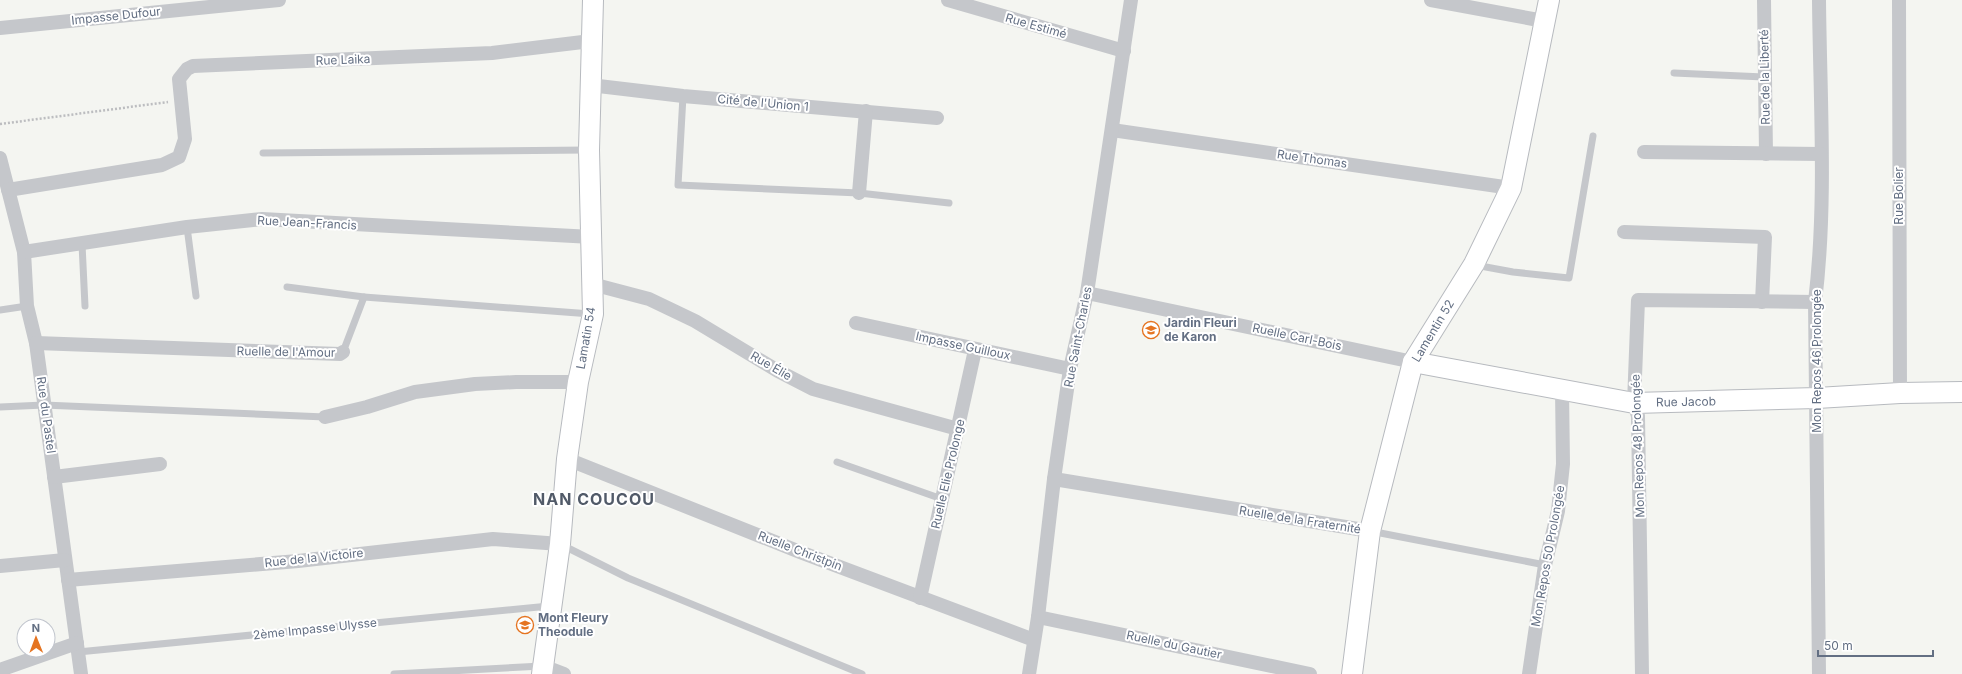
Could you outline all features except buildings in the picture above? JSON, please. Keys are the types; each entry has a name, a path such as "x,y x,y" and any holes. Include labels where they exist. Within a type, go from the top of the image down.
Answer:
{"street":[{"name":"Impasse Dufour","path":"0,28 279,0"},
{"name":"Lamatin 54","path":"543,670 560,544 567,459 578,382 593,314 589,150 593,0"},
{"name":"Rue Estimé","path":"948,0 963,2 1124,51"},
{"name":"Rue Saint-Charles","path":"1029,674 1038,617 1054,479 1070,369 1087,293 1131,0"},
{"path":"1430,0 1544,21"},
{"name":"Lamentin 52","path":"1352,674 1370,531 1413,362 1474,264 1511,188 1549,0"},
{"name":"Rue de la Liberté","path":"1764,0 1766,154"},
{"name":"Mon Repos 46 Prolongée","path":"1819,0 1821,154 1820,262 1815,302 1819,674"},
{"name":"Rue Bolier","path":"1898,0 1900,393"},
{"name":"Rue Laika","path":"8,190 162,165 179,157 185,139 179,79 186,69 193,66 492,54 591,41"},
{"name":"Cité de l'Union 1","path":"590,85 683,96 937,118"},
{"path":"859,194 866,111"},
{"name":"Rue Thomas","path":"1112,130 1511,188"},
{"path":"1644,152 1821,154"},
{"name":"Rue du Pastel","path":"0,158 24,252 27,306 36,343 81,674"},
{"name":"Rue Jean-Francis","path":"24,252 187,227 262,220 592,237"},
{"path":"1624,232 1765,237 1762,302"},
{"name":"Rue Élie","path":"592,284 649,299 695,321 778,371 812,389 958,429"},
{"name":"Ruelle Carl-Bois","path":"1087,293 1413,362"},
{"name":"Mon Repos 48 Prolongée","path":"1642,674 1638,416 1634,403 1638,300 1815,302"},
{"name":"Impasse Guilloux","path":"856,323 975,350 1070,369"},
{"name":"Ruelle de l'Amour","path":"36,343 325,354 340,354 343,352"},
{"name":"Ruelle Elie Prolonge","path":"920,598 975,350"},
{"name":"Rue Jacob","path":"1413,362 1634,403 1962,392"},
{"path":"325,416 367,407 415,392 475,384 516,382 578,382"},
{"name":"Mon Repos 50 Prolongée","path":"1529,674 1545,565 1558,511 1561,487 1563,464 1562,390"},
{"name":"Ruelle Christpin","path":"567,459 920,598 1034,640"},
{"path":"54,477 160,464"},
{"name":"Ruelle de la Fraternité","path":"1054,479 1370,531"},
{"name":"Rue de la Victoire","path":"68,580 298,561 493,539 560,544"},
{"path":"0,566 65,560"},
{"name":"Ruelle du Gautier","path":"1038,617 1310,674"},
{"name":"2ème Impasse Ulysse","path":"0,670 77,648"},
{"path":"543,670 564,674"}],"lane":[{"path":"1674,73 1764,77"},
{"path":"683,96 678,185 859,194 949,203"},
{"path":"1474,264 1513,272 1569,278 1593,136"},
{"path":"263,153 589,150"},
{"path":"187,227 196,296"},
{"path":"82,244 85,306"},
{"path":"287,287 364,297 593,314"},
{"name":"Ruelle de l'Amour","path":"343,352 364,297"},
{"path":"0,310 27,306"},
{"path":"0,407 44,405 325,416"},
{"path":"837,462 942,499"},
{"name":"Ruelle de la Fraternité","path":"1370,531 1545,565"},
{"path":"560,544 628,578 862,674"},
{"name":"2ème Impasse Ulysse","path":"77,648 552,606"},
{"path":"394,674 543,670"}],"path":[{"path":"0,124 181,101"}],"place":[{"name":"Jardin Fleuri de Karon","path":"1151,330"},
{"name":"Mont Fleury Theodule","path":"525,625"}],"district":[{"name":"NAN COUCOU","path":"594,499"}]}
